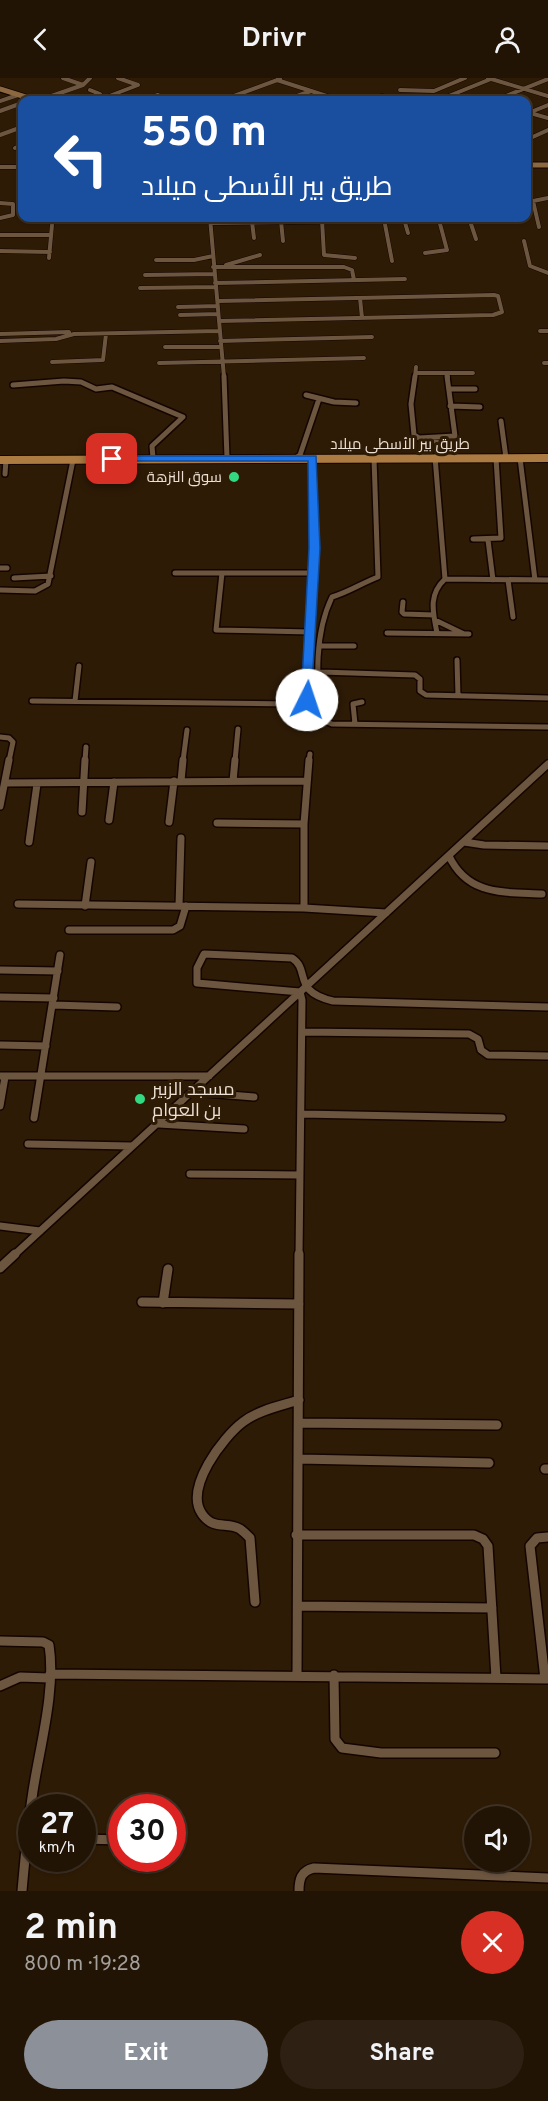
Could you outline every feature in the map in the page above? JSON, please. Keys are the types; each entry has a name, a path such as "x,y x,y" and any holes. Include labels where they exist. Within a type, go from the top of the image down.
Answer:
{"main road":[{"path":"0,89 21,96"},
{"path":"531,165 548,165"},
{"name":"طريق بير الأسطى ميلاد","path":"3,460 548,458"}],"street":[{"path":"63,78 83,85"},
{"path":"48,96 83,85 90,78"},
{"path":"110,96 138,86 118,78"},
{"path":"234,96 282,78"},
{"path":"400,90 434,91 465,78"},
{"path":"448,96 489,78 548,96"},
{"path":"497,81 503,78"},
{"path":"507,96 548,79"},
{"path":"277,80 327,96"},
{"path":"90,90 100,93 92,96"},
{"path":"297,96 311,91"},
{"path":"0,101 18,95"},
{"path":"0,111 18,104"},
{"path":"531,112 548,105"},
{"path":"531,114 548,118"},
{"path":"0,135 18,128"},
{"path":"531,138 548,130"},
{"path":"0,167 18,167"},
{"path":"539,227 533,201 548,198"},
{"path":"0,203 13,204 13,215 0,218"},
{"path":"211,222 219,330 224,361 227,458"},
{"path":"252,222 254,238"},
{"path":"281,222 283,241"},
{"path":"322,222 324,255 356,258"},
{"path":"385,222 392,261"},
{"path":"405,222 408,233"},
{"path":"425,253 447,250 440,222"},
{"path":"470,222 476,239"},
{"path":"49,258 52,225"},
{"path":"0,235 51,235"},
{"path":"525,241 530,266 548,273"},
{"path":"0,251 50,252"},
{"path":"215,267 260,255"},
{"path":"156,260 194,260 213,256"},
{"path":"215,267 344,267 352,270 354,280"},
{"path":"145,276 214,274"},
{"path":"140,288 405,279"},
{"path":"178,307 360,298 494,295 498,296 501,312 493,315 219,321"},
{"path":"360,298 362,318"},
{"path":"180,315 218,314"},
{"path":"0,334 219,330"},
{"path":"0,340 56,339 74,334 219,330"},
{"path":"540,331 548,331"},
{"path":"52,362 103,360 106,334"},
{"path":"165,347 372,337"},
{"path":"159,363 364,358"},
{"path":"447,373 455,436 419,438 414,435 411,404 416,370 473,373"},
{"path":"13,385 64,381 81,382 96,389 112,387 183,417 152,446 153,458"},
{"path":"449,389 475,389"},
{"path":"306,395 319,399 356,403"},
{"path":"297,458 319,399"},
{"path":"450,406 480,406"},
{"path":"501,421 507,458"},
{"path":"436,438 445,579"},
{"path":"32,701 302,703 307,698 314,573 313,458"},
{"path":"374,458 378,577 331,599 323,620 320,719 328,723 355,724 548,727"},
{"path":"473,539 500,539 502,536 496,458"},
{"path":"520,458 535,580"},
{"path":"3,460 5,474"},
{"path":"0,590 38,590 48,584 73,460"},
{"path":"488,540 493,580"},
{"path":"175,573 314,573"},
{"path":"222,573 216,630 311,632"},
{"path":"14,578 51,576"},
{"path":"437,633 433,591 445,579 548,580"},
{"path":"508,580 513,617"},
{"path":"387,633 466,634 434,618 404,614 403,602"},
{"path":"321,646 354,646"},
{"path":"458,660 458,696"},
{"path":"75,701 79,666"},
{"path":"320,672 415,675 420,679 422,693 548,698"},
{"path":"355,724 353,704 362,702"},
{"path":"233,781 238,729"},
{"path":"169,822 187,730"},
{"path":"0,737 9,738 13,742 3,781 0,806"},
{"path":"82,812 86,783 86,747"},
{"path":"304,908 304,824 310,754"},
{"path":"0,1268 548,764"},
{"path":"3,781 37,784 307,781"},
{"path":"109,820 114,782"},
{"path":"28,842 37,784"},
{"path":"217,823 304,824"},
{"path":"69,930 173,930 180,926 183,906 181,838"},
{"path":"464,842 484,845 548,846"},
{"path":"449,856 461,877 479,888 542,894"},
{"path":"86,906 91,862"},
{"path":"18,904 304,908 386,913"},
{"path":"297,1675 298,1175 302,1114 303,989 298,962 283,957 206,953 202,955 195,981 202,984 303,989 322,999 333,1001 548,1007"},
{"path":"34,1118 60,955"},
{"path":"0,970 58,971"},
{"path":"0,997 117,1007"},
{"path":"303,1032 469,1034 478,1039 481,1050 488,1055 548,1056"},
{"path":"0,1045 46,1046"},
{"path":"0,1106 3,1076 209,1076"},
{"path":"193,1092 254,1097"},
{"path":"302,1114 502,1118"},
{"path":"159,1124 243,1129"},
{"path":"28,1144 131,1146"},
{"path":"190,1174 298,1175"},
{"path":"0,1226 40,1231"},
{"path":"163,1303 168,1269"},
{"path":"142,1302 299,1304"},
{"path":"255,1602 250,1538 239,1528 219,1526 208,1520 199,1504 200,1481 210,1459 240,1425 263,1413 299,1400"},
{"path":"299,1423 497,1425"},
{"path":"299,1459 489,1463"},
{"path":"296,1535 474,1535 483,1539 488,1546 496,1678"},
{"path":"0,1686 20,1677 50,1676 334,1675 546,1679 531,1546 533,1541 539,1537 548,1537"},
{"path":"298,1606 492,1608"},
{"path":"0,1641 47,1643 51,1650 50,1676 35,1794"},
{"path":"334,1675 335,1739 342,1748 381,1753 495,1753"},
{"path":"299,1891 302,1873 306,1869 314,1868 548,1878"},
{"path":"22,1891 24,1872"}],"place":[{"name":"سوق النزهة","path":"234,477"},
{"name":"مسجد الزبير بن العوام","path":"140,1099"}],"route":[{"path":"112,459 313,458 315,548 307,700"}]}
